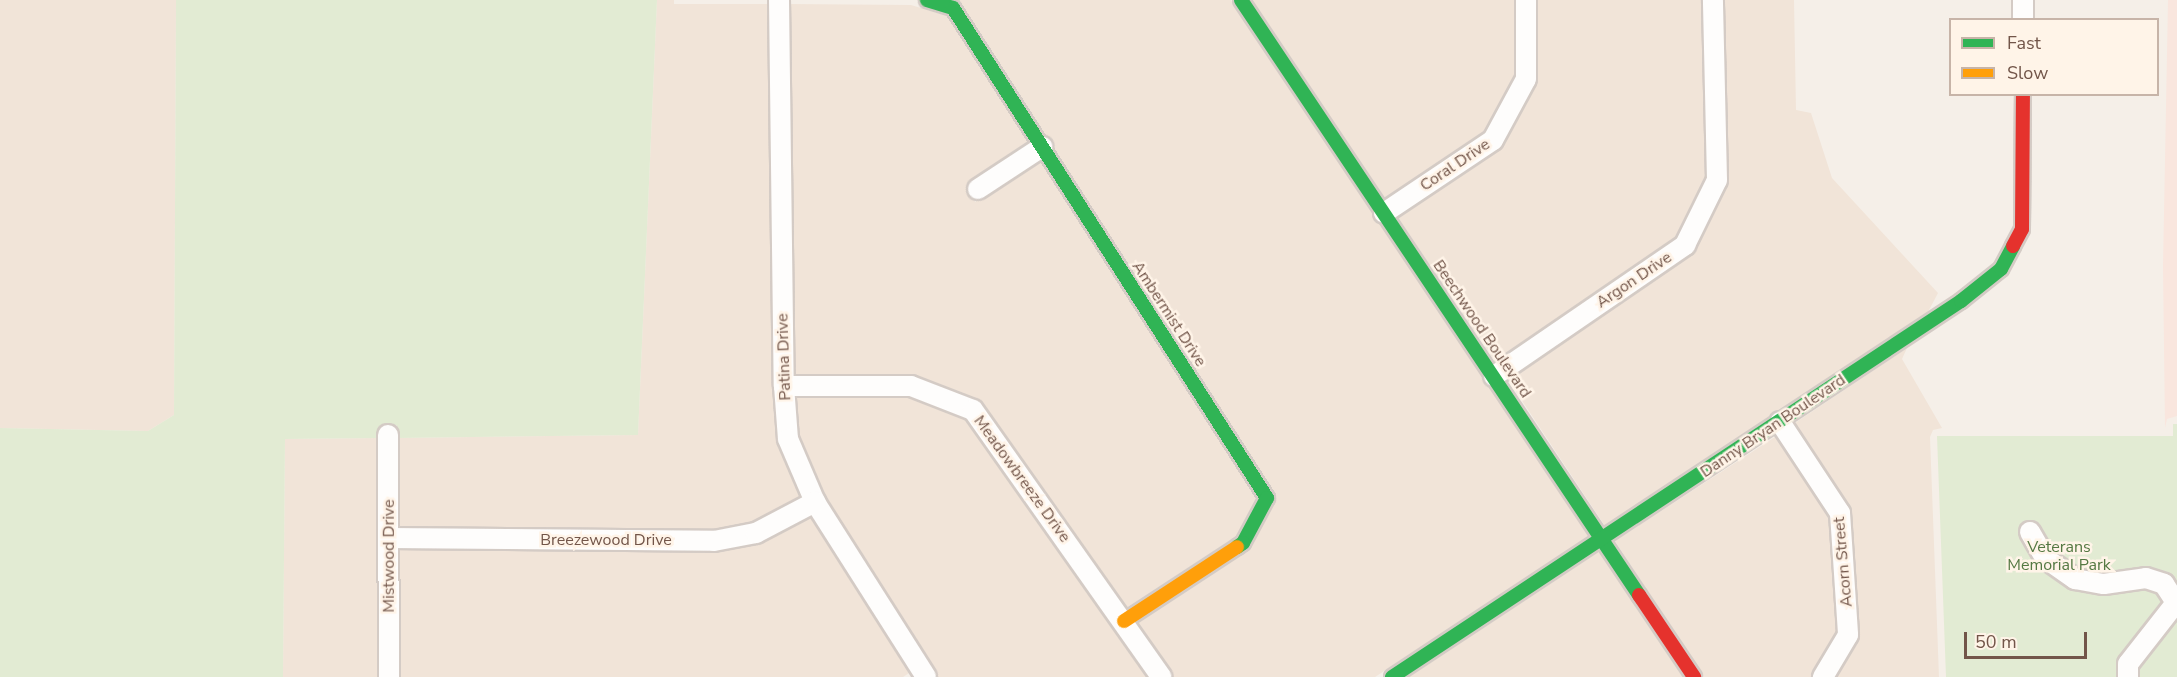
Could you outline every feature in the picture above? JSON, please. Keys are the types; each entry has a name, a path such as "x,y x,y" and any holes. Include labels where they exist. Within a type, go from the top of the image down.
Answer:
{"street":[{"name":"Patina Drive","path":"779,0 784,386 788,439 815,502 923,676"},
{"name":"Ambermist Drive","path":"927,0 953,8 1267,498 1243,543 1124,621"},
{"name":"Beechwood Boulevard","path":"1241,0 1694,677"},
{"name":"Coral Drive","path":"1384,213 1494,140 1526,79 1526,0"},
{"name":"Argon Drive","path":"1494,376 1685,245 1717,180 1713,0"},
{"path":"2023,0 2023,18"},
{"name":"Danny Bryan Boulevard","path":"1392,677 1961,301 2001,269 2022,229 2023,96"},
{"path":"978,189 1042,147"},
{"name":"Meadowbreeze Drive","path":"784,386 911,386 973,410 1124,621 1161,677"},
{"name":"Acorn Street","path":"1780,422 1840,513 1848,635 1823,677"},
{"name":"Mistwood Drive","path":"388,435 389,677"},
{"name":"Breezewood Drive","path":"389,538 714,541 756,534 815,502"},
{"path":"2030,532 2045,558 2075,579 2104,584 2146,578 2164,584 2176,604 2128,664 2128,677"}],"shaded area":[{"path":"0,0 176,0 174,415 148,431 0,428"},
{"path":"657,0 674,0 674,4 771,4 776,396 804,498 753,524 714,531 397,529 397,438 638,435"},
{"path":"957,0 1231,0 1590,536 1375,677 1171,677 1136,624 1274,503"},
{"path":"1252,0 1517,0 1517,76 1487,133 1386,201"},
{"path":"1534,0 1705,0 1709,177 1678,238 1496,363 1397,216 1501,145"},
{"path":"1722,0 1794,0 1796,110 1811,113 1832,178 1938,293 1928,312 1605,526 1507,378 1689,253 1725,185"},
{"path":"2168,0 2177,0 2177,416 2167,419 2165,428 2163,266"},
{"path":"788,4 911,5 948,16 1030,144 967,186 975,202 1040,159 1257,499 1237,536 1126,608 976,401 911,376 792,377"},
{"path":"1907,348 1902,359 1942,428 1933,430 1930,437 1939,677 1833,677 1855,640 1848,512 1792,425"},
{"path":"910,395 968,418 1150,677 937,677 822,497 797,436 793,396"},
{"path":"1778,435 1832,516 1840,632 1812,677 1704,677 1615,541"},
{"path":"380,438 381,677 283,677 285,439"},
{"path":"812,514 912,671 903,677 398,677 397,548 714,550 759,542"},
{"path":"1600,551 1683,677 1409,677"}],"green space":[{"path":"176,0 657,0 638,435 397,438 397,425 380,425 380,438 285,439 283,677 0,677 0,428 148,431 174,415"},
{"name":"Veterans Memorial Park","path":"2173,424 2177,424 2177,677 1946,677 1937,436 2173,436"}],"traffic: fast":[{"path":"927,0 953,8 1267,498 1243,543 1237,547"},
{"path":"1241,0 1639,595"},
{"path":"1392,677 1961,301 2001,269 2013,246"}],"traffic: slow":[{"path":"1124,621 1237,547"}],"traffic: jam":[{"path":"2013,246 2022,229 2023,96"},
{"path":"1639,595 1694,677"}]}
